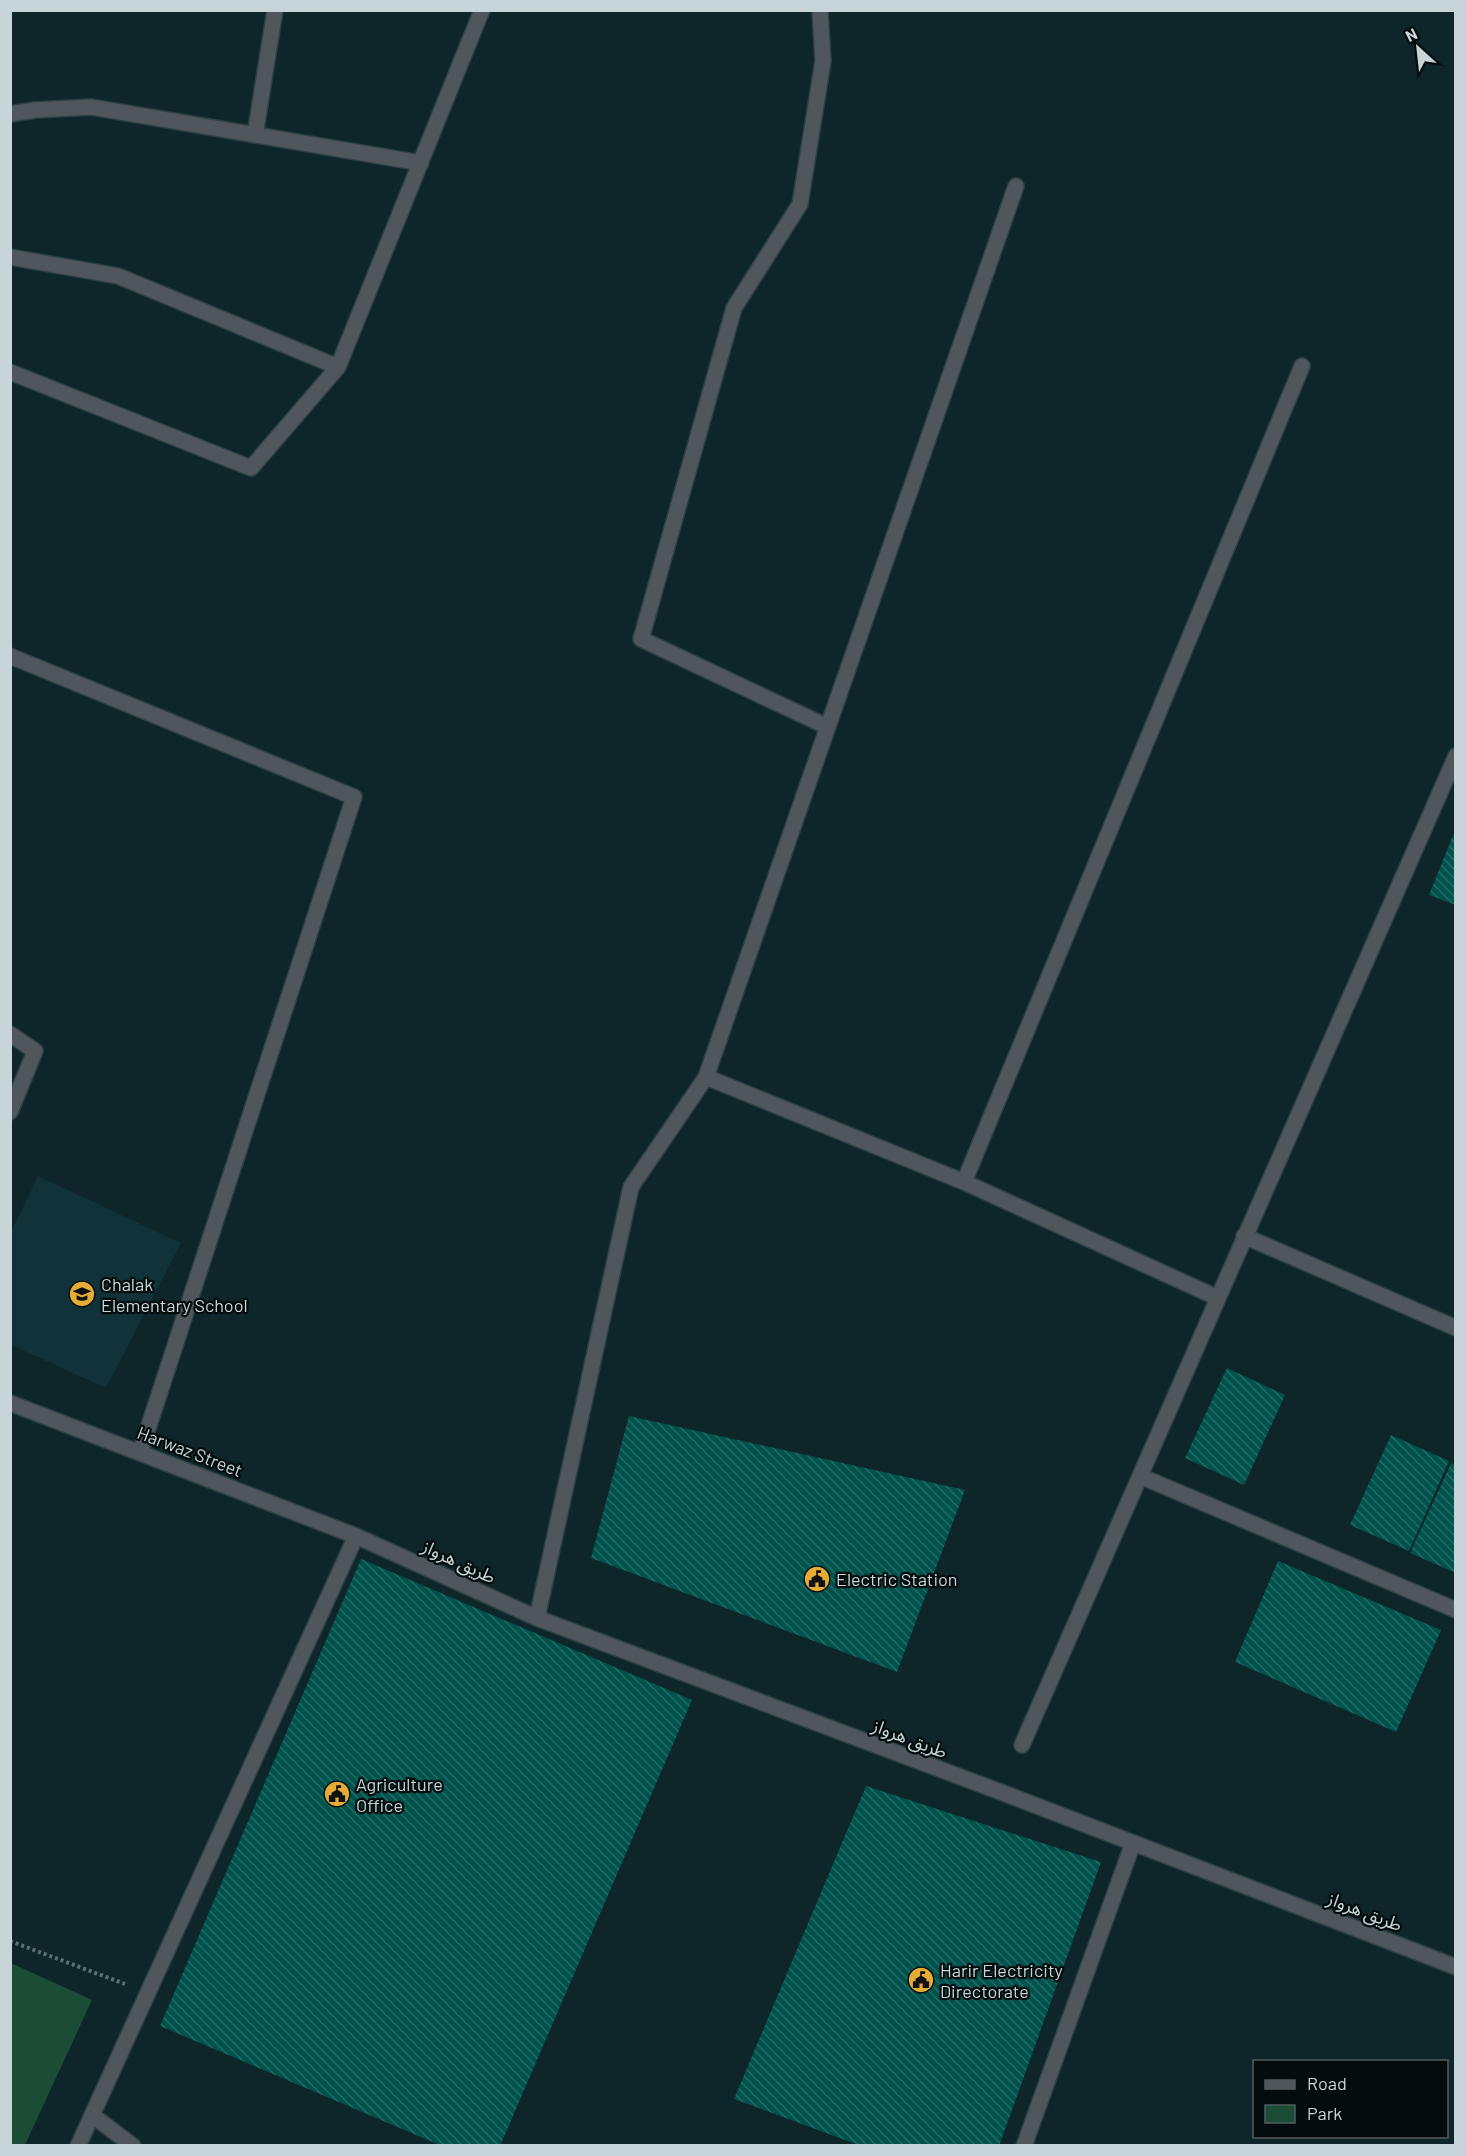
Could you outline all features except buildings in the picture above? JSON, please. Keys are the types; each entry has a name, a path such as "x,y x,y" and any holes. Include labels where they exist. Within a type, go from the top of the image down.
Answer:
{"street":[{"path":"255,135 275,10"},
{"path":"10,372 251,468 338,367 482,10"},
{"path":"820,10 823,61 800,204 734,308 641,639 828,727"},
{"path":"10,114 35,110 90,107 420,163"},
{"path":"537,1618 631,1187 706,1077 1016,186"},
{"path":"10,257 118,276 338,367"},
{"path":"963,1182 1302,366"},
{"path":"10,656 354,798 140,1453"},
{"path":"1022,1745 1455,756"},
{"path":"10,1034 35,1051 10,1112"},
{"path":"706,1077 963,1182 1218,1298"},
{"path":"1244,1236 1455,1328"},
{"name":"Harwaz Street","path":"10,1403 356,1536"},
{"path":"1140,1476 1455,1610"},
{"path":"78,2145 356,1536"},
{"name":"طريق هرواز","path":"356,1536 537,1618 1455,1966"},
{"path":"1024,2145 1133,1843"},
{"path":"92,2115 133,2145"}],"path":[{"path":"10,1941 148,1993"}],"shaded area":[{"name":"Chalak Elementary School","path":"38,1176 181,1243 106,1388 11,1345 11,1232"}],"green space":[{"path":"11,1963 92,2000 25,2145 11,2145"}],"place":[{"name":"Chalak Elementary School","path":"82,1294"},
{"name":"Electric Station","path":"817,1579"},
{"name":"Agriculture Office","path":"337,1794"},
{"name":"Harir Electricity Directorate","path":"921,1980"}]}
